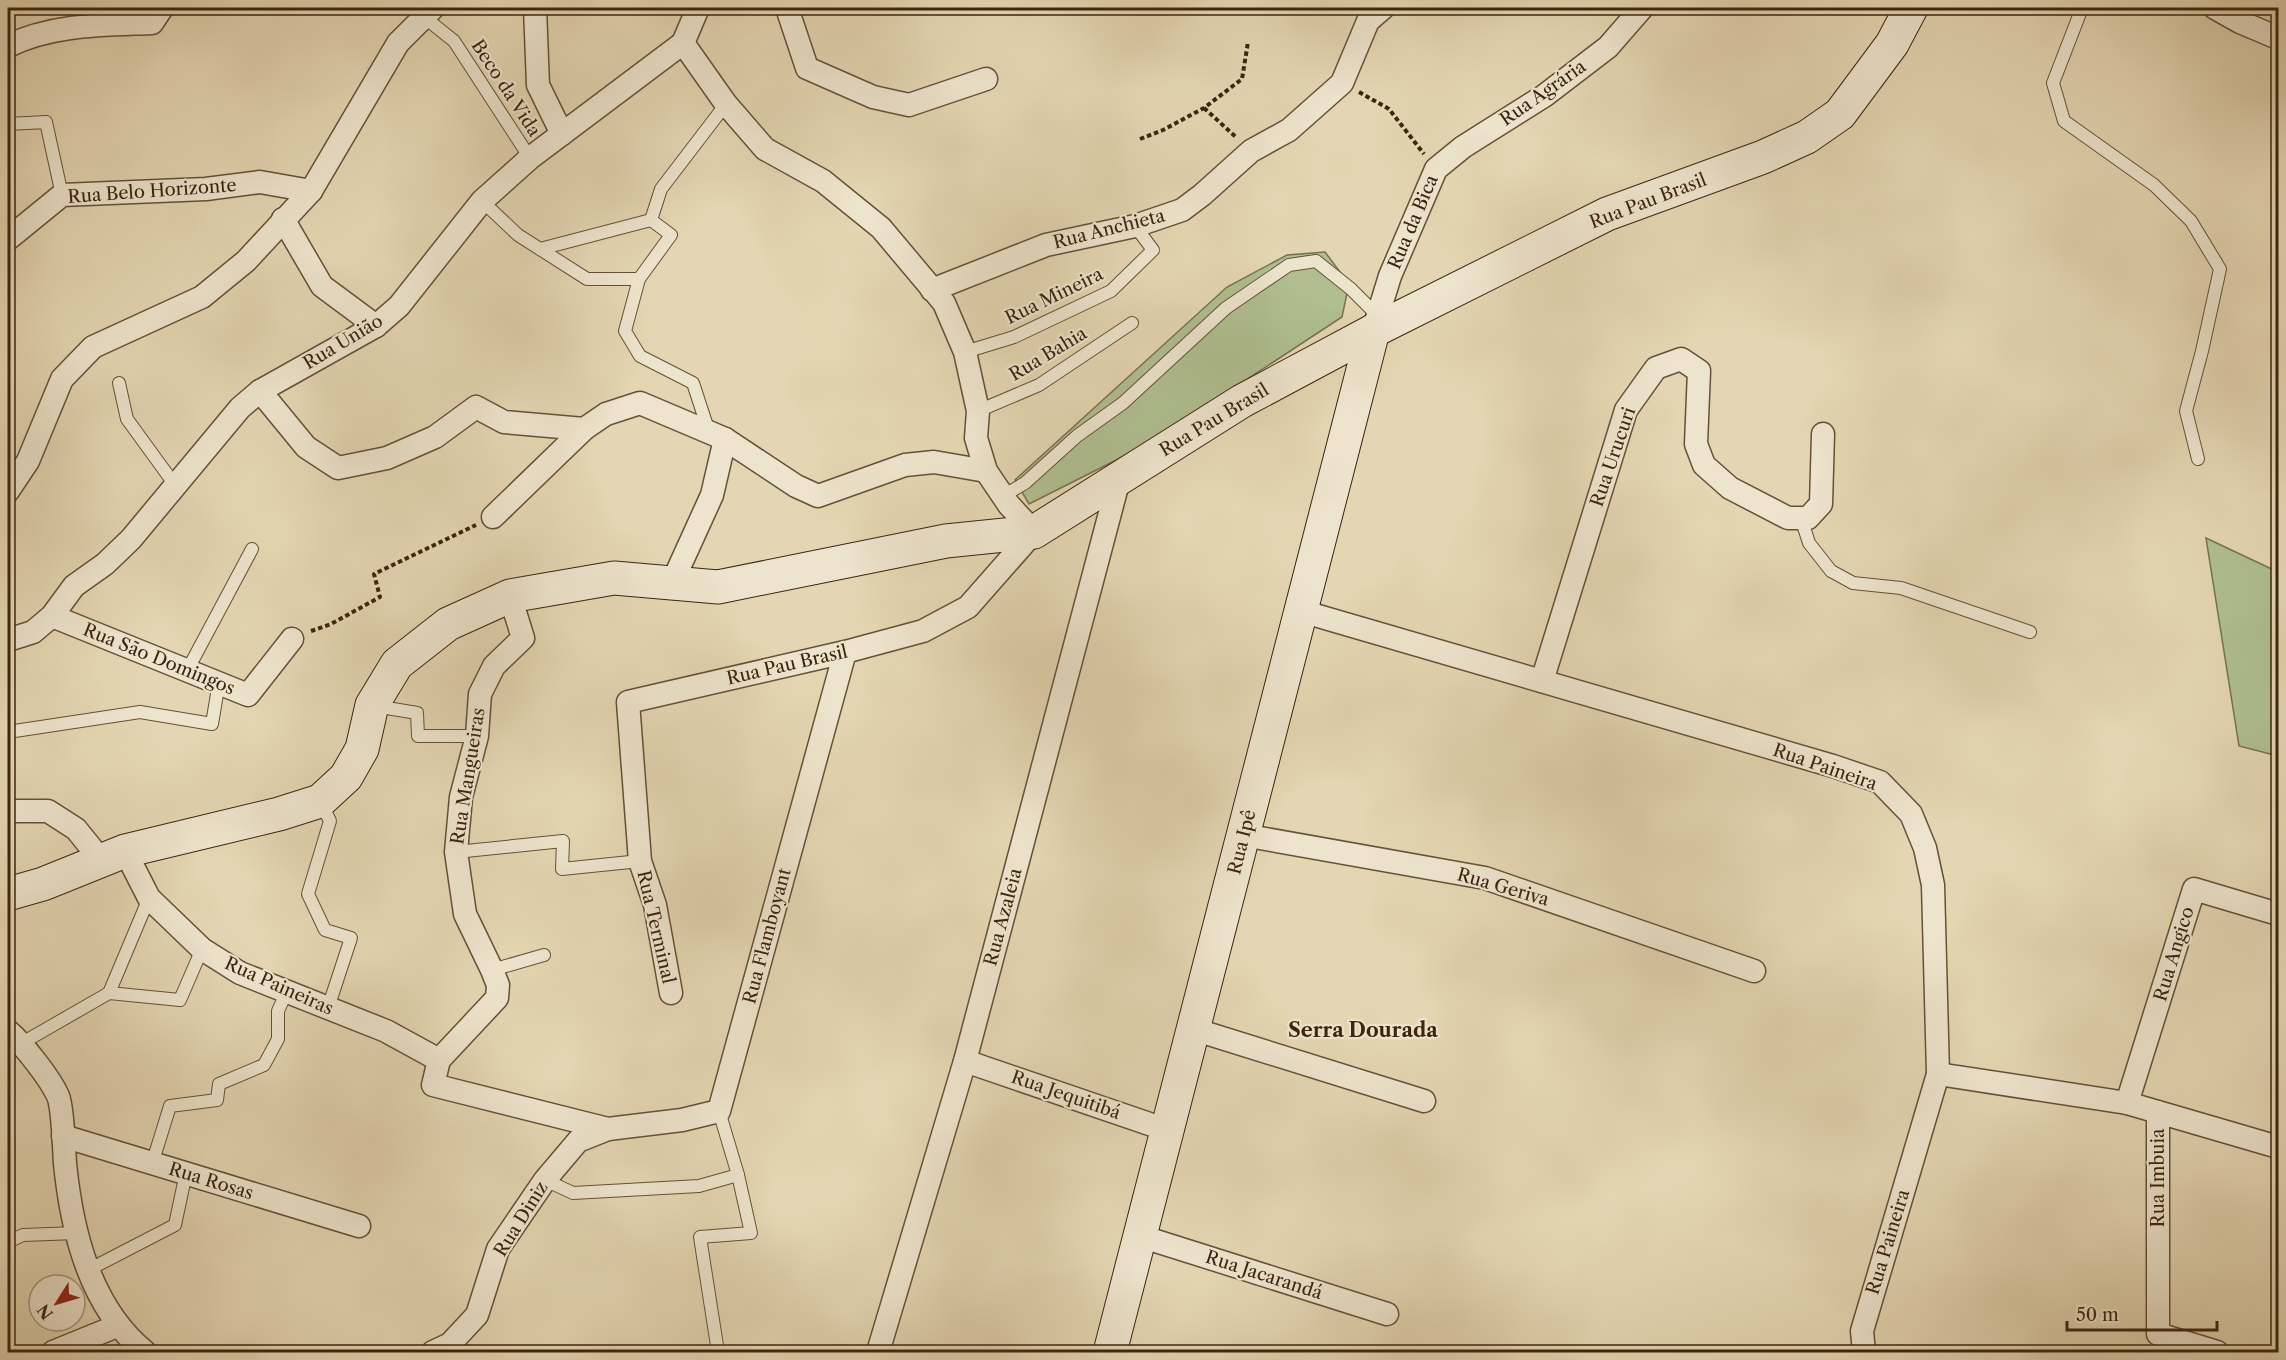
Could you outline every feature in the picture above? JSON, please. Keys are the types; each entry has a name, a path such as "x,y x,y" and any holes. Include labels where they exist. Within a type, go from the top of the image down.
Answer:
{"street":[{"path":"8,46 24,38 78,26 152,23 162,8"},
{"path":"535,8 538,85 562,134"},
{"path":"698,8 683,43 726,104 765,149 823,181 881,228 944,303 965,352 978,411 976,438 986,471 1003,496 1034,532"},
{"path":"787,8 807,68 873,97 909,105 986,79"},
{"name":"Rua Anchieta","path":"932,290 1046,245 1135,226 1182,210 1251,151 1289,130 1342,83 1368,21 1383,8"},
{"name":"Rua Agrária","path":"1436,169 1462,147 1544,96 1608,47 1642,8"},
{"name":"Rua Pau Brasil","path":"640,861 628,702 845,652 923,631 968,608 1034,532 1242,401 1376,323 1607,214 1763,158 1807,137 1840,114 1892,44 1911,8"},
{"path":"2215,8 2240,22 2278,38"},
{"path":"8,491 28,461 62,380 93,347 202,297 246,261 311,191 398,43 428,12"},
{"name":"Rua União","path":"8,640 33,632 52,616 74,585 105,564 131,539 240,408 260,391 376,326 399,306 482,201 530,158 683,43"},
{"name":"Rua da Bica","path":"1376,323 1390,276 1436,169"},
{"name":"Rua Belo Horizonte","path":"8,239 62,195 206,189 260,182 311,191"},
{"path":"283,219 322,286 376,326"},
{"name":"Rua Ipê","path":"1110,1353 1376,323"},
{"name":"Rua Urucuri","path":"1542,681 1626,410 1656,368 1681,359 1699,371 1696,444 1704,465 1730,488 1788,518 1801,518"},
{"path":"260,391 306,447 338,468 387,458 435,437 476,407 504,422 584,429"},
{"path":"493,517 584,429 606,414 640,403 717,436 796,486 818,496 905,465 934,462 986,471"},
{"path":"1801,518 1808,518 1821,504 1823,434"},
{"path":"672,583 712,495 717,436"},
{"name":"Rua Azaleia","path":"878,1353 965,1061 1119,478"},
{"path":"8,894 42,884 113,855 279,814 320,801 346,777 357,758 362,749 372,705 397,664 447,624 510,596 614,578 718,587 946,541 1034,532"},
{"name":"Rua Mangueiras","path":"440,1060 497,998 498,985 465,914 456,852 461,797 477,736 480,694 494,666 522,638 510,596"},
{"name":"Rua Paineira","path":"1301,610 1833,766 1880,782 1911,814 1925,848 1933,885 1938,1074 1862,1331 1864,1353"},
{"name":"Rua São Domingos","path":"52,616 248,695 292,639"},
{"name":"Rua Flamboyant","path":"719,1110 845,652"},
{"name":"Rua Paineiras","path":"8,811 48,811 76,829 113,855 149,898 202,949 240,973 386,1031 440,1060"},
{"name":"Rua Geriva","path":"1244,835 1485,878 1754,971"},
{"name":"Rua Terminal","path":"640,861 655,905 672,993"},
{"name":"Rua Angico","path":"2127,1103 2194,889 2278,914"},
{"path":"1193,1029 1424,1101"},
{"path":"15,1037 58,1097 67,1180 76,1233 88,1270 117,1326 144,1353"},
{"path":"440,1060 433,1085 608,1129 682,1120 719,1110"},
{"name":"Rua Jequitibá","path":"965,1061 1167,1130"},
{"name":"Rua Imbuia","path":"1938,1074 2127,1103 2158,1112 2158,1334 2217,1353"},
{"path":"2158,1112 2278,1147"},
{"name":"Rua Diniz","path":"446,1350 477,1315 498,1249 545,1180 578,1141 608,1129"},
{"name":"Rua Rosas","path":"63,1136 359,1226"},
{"name":"Rua Jacarandá","path":"1140,1236 1387,1314"},
{"path":"65,1350 117,1326"}],"lane":[{"path":"2082,8 2053,83 2064,121 2154,185 2191,221 2220,269 2186,411 2198,459"},
{"name":"Beco da Vida","path":"428,12 454,41 530,158"},
{"path":"651,220 661,189 726,104"},
{"path":"8,124 46,122 62,195"},
{"path":"482,201 518,235 586,279 639,279"},
{"path":"540,249 651,220"},
{"path":"651,220 671,235 639,279 625,332 640,356 693,383 717,436"},
{"name":"Rua Mineira","path":"965,352 1014,337 1111,291 1153,250 1135,226"},
{"path":"1003,496 1024,483 1077,436 1123,403 1226,308 1289,265 1316,261 1351,289 1376,323"},
{"name":"Rua Bahia","path":"978,411 1039,385 1132,323"},
{"path":"119,382 128,419 175,485"},
{"path":"1801,518 1809,543 1831,571 1853,583 1901,588 2030,632"},
{"path":"188,669 252,549"},
{"path":"8,732 140,712 212,724 219,682"},
{"path":"372,705 417,713 418,736 477,736"},
{"path":"320,801 330,821 308,894 325,930 351,938 328,1008"},
{"path":"456,852 562,841 562,869 640,861"},
{"path":"109,993 149,898"},
{"path":"15,1037 109,993 180,1000 202,949"},
{"path":"492,970 544,955"},
{"path":"152,1164 170,1106 217,1100 219,1084 264,1065 278,1039 278,1011 287,991"},
{"path":"718,1353 700,1237 751,1233 738,1174 719,1110"},
{"path":"88,1270 175,1225 186,1173"},
{"path":"545,1180 573,1193 699,1186 738,1174"},
{"path":"8,1242 23,1235 76,1233"}],"path":[{"path":"1140,139 1163,130 1204,108 1242,79 1248,42"},
{"name":"Rua da Bica","path":"1342,83 1389,109 1436,169"},
{"path":"1204,108 1251,151"},
{"path":"292,639 331,624 380,597 374,574 493,517"}],"green space":[{"path":"1325,252 1349,284 1342,317 1150,443 1029,504 1015,480 1227,287 1287,255"},
{"path":"2206,538 2278,572 2278,756 2239,746"}],"district":[{"name":"Serra Dourada","path":"1363,1030"}]}
